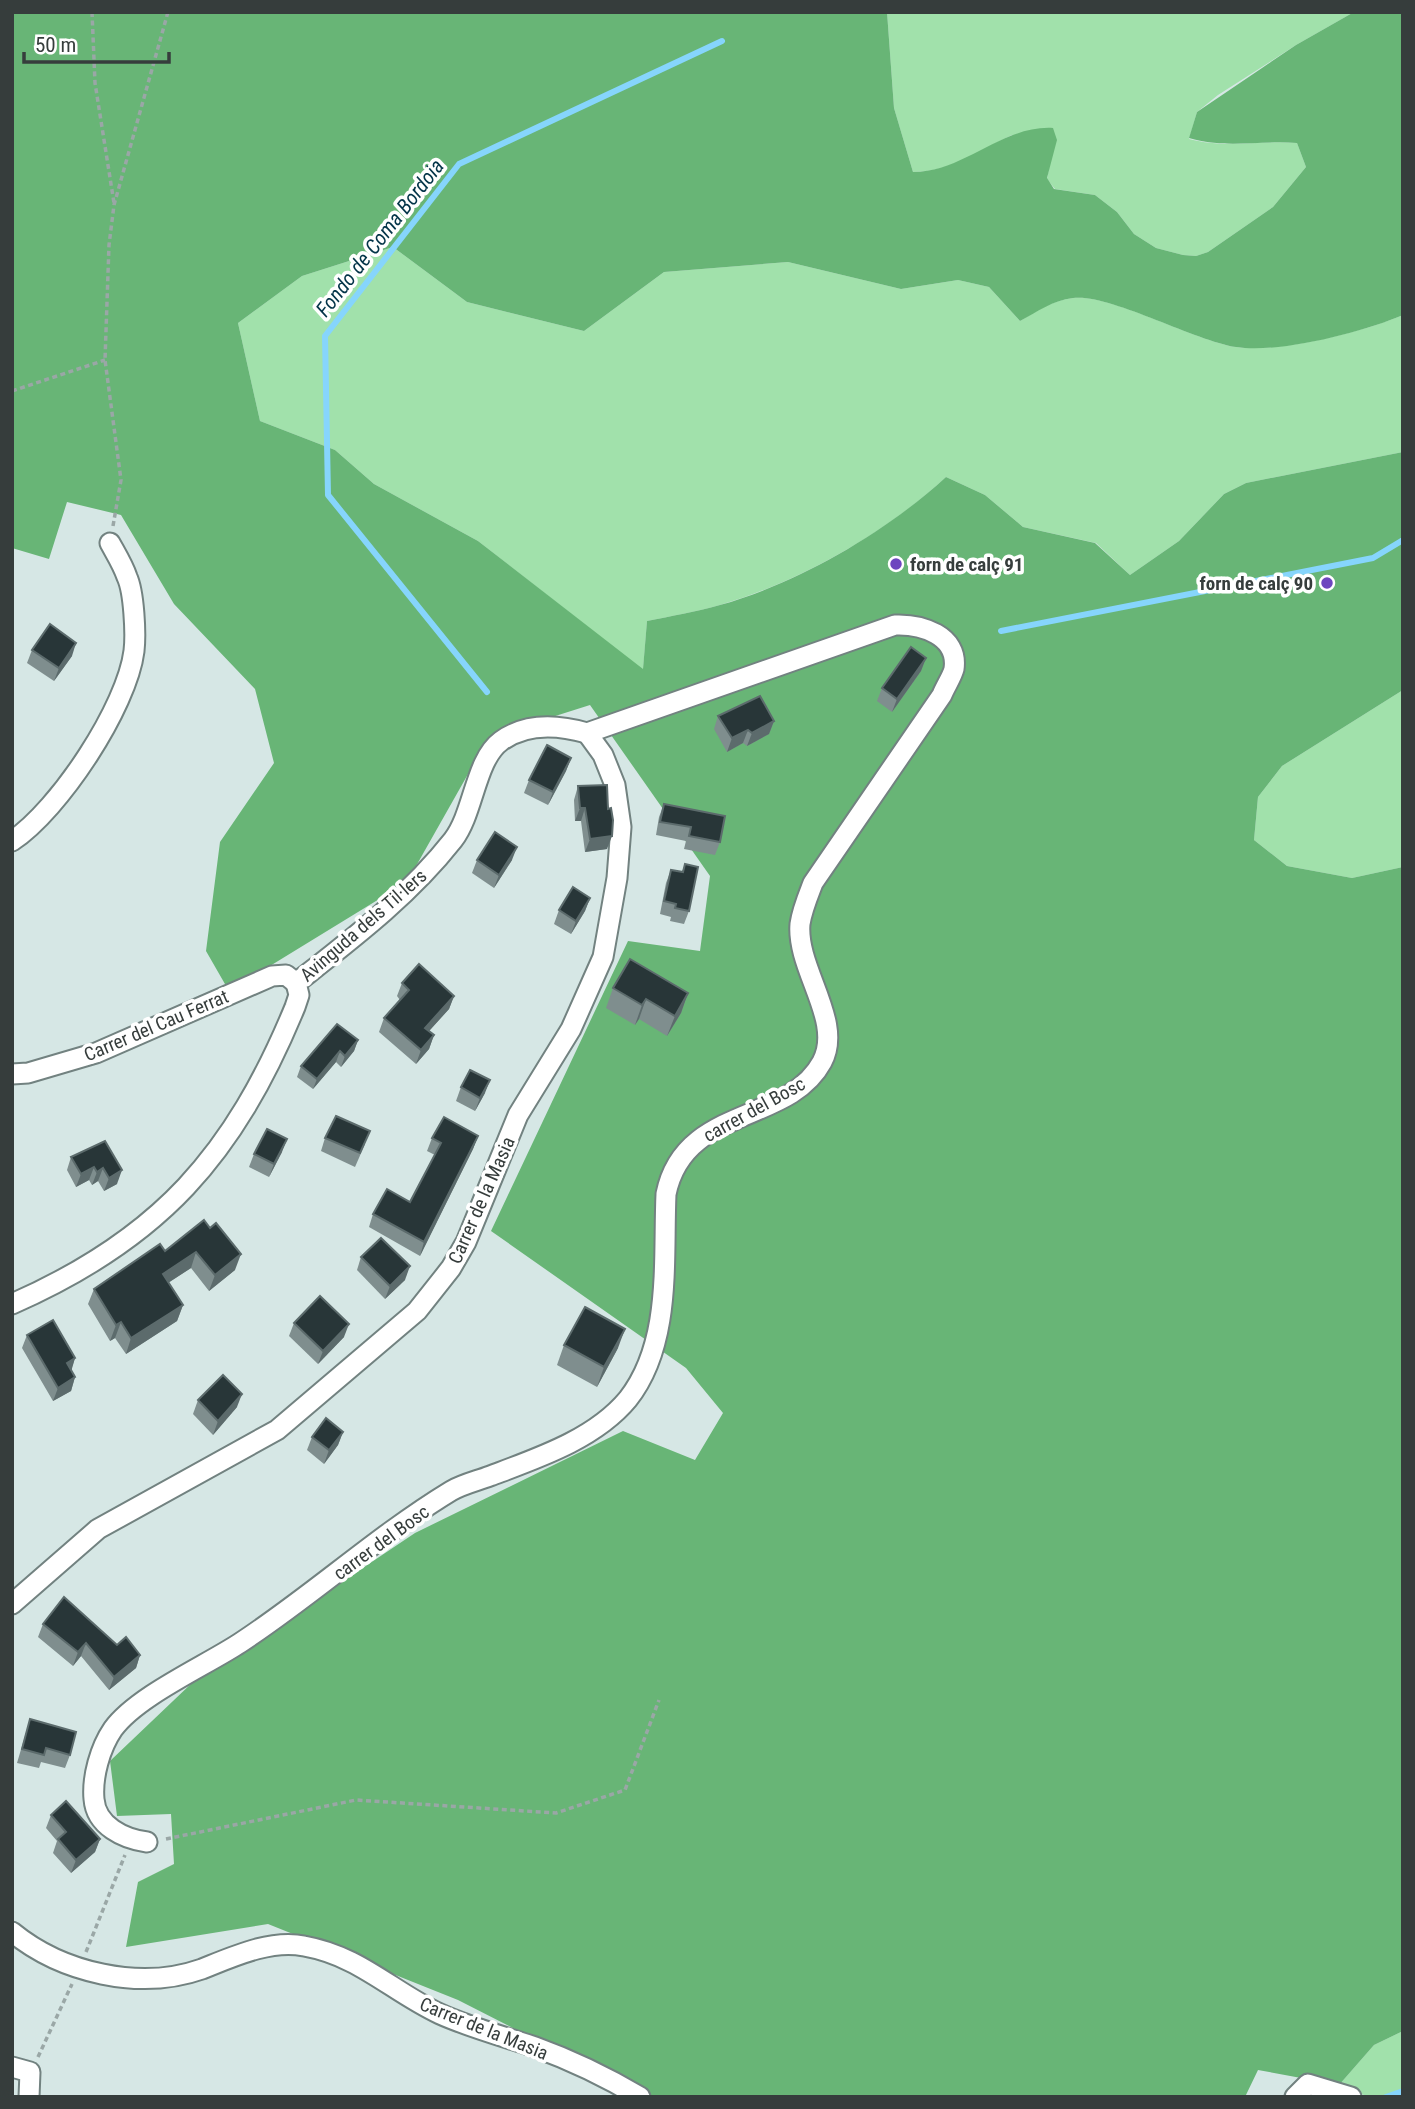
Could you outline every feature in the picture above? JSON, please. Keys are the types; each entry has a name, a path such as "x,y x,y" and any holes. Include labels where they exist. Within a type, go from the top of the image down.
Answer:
{"street":[{"path":"12,841 44,816 66,788 116,704 130,666 134,638 129,579 110,543"},
{"name":"carrer del Bosc","path":"147,1842 131,1840 116,1832 101,1820 94,1806 93,1785 101,1755 113,1729 155,1694 240,1643 453,1490 561,1446 593,1430 613,1414 633,1390 654,1351 659,1326 666,1194 671,1173 694,1141 791,1092 811,1078 822,1062 829,1044 826,1024 804,959 800,926 804,905 813,883 942,695 954,669 951,650 940,635 917,625 895,625 587,733"},
{"name":"Avinguda dels Til·lers","path":"12,1304 54,1286 141,1231 182,1194 222,1147 258,1089 295,1007 299,995 296,983 368,927 419,880 455,837 470,807 484,764 498,743 517,731 540,727 564,726 587,733"},
{"name":"Carrer de la Masia","path":"12,1604 98,1529 276,1430 417,1311 451,1268 466,1242 518,1115 571,1029 603,957 617,878 621,827 615,785 603,755 587,733"},
{"name":"Carrer del Cau Ferrat","path":"12,1074 28,1073 96,1053 272,976 286,975 296,983"},
{"name":"Carrer de la Masia","path":"12,1932 68,1966 118,1976 156,1979 178,1976 262,1949 302,1945 349,1959 378,1974 411,1999 442,2015 537,2048 640,2097"},
{"path":"12,2067 30,2072 29,2097"},
{"path":"1295,2097 1308,2084 1351,2097"}],"path":[{"path":"92,12 95,83 114,205"},
{"path":"110,543 121,480 105,360 109,245 114,205 168,12"},
{"path":"12,391 105,360"},
{"path":"147,1842 356,1800 556,1814 625,1790 659,1700"}],"green space":[{"path":"12,12 887,12 894,108 913,172 949,165 1017,134 1034,129 1053,128 1057,140 1047,178 1054,189 1095,195 1117,212 1134,234 1156,248 1196,256 1208,252 1273,207 1306,167 1297,143 1229,144 1189,138 1197,112 1296,45 1354,12 1403,12 1403,315 1344,334 1275,347 1236,347 1197,336 1129,309 1088,298 1059,301 1020,321 989,287 958,280 901,289 788,262 664,272 584,331 467,302 393,247 302,276 238,323 260,421 335,450 374,484 478,541 643,669 647,621 720,605 810,569 869,536 946,477 985,495 1023,527 1095,543 1130,575 1179,541 1224,494 1246,483 1403,452 1403,690 1282,766 1258,797 1254,840 1287,866 1352,878 1403,867 1403,2031 1374,2045 1339,2085 1258,2070 1245,2097 648,2097 458,2000 268,1924 126,1947 138,1882 174,1864 171,1814 117,1816 110,1761 194,1681 415,1533 623,1431 695,1460 723,1413 686,1368 491,1231 628,941 700,951 710,876 590,705 489,737 407,882 229,991 206,951 220,842 274,763 255,689 174,604 121,515 67,502 49,559 12,548"},
{"path":"887,12 1354,12 1296,45 1218,95 1197,112 1189,139 1229,144 1297,143 1306,167 1273,207 1208,252 1196,256 1156,248 1134,234 1117,212 1095,195 1055,189 1047,179 1052,152 1012,135 952,165 913,172 894,108"},
{"path":"393,247 467,302 584,331 664,272 788,262 901,289 958,280 989,287 1020,321 1059,301 1089,298 1129,309 1197,336 1236,347 1275,347 1321,340 1403,315 1403,452 1246,483 1224,494 1179,541 1130,575 1096,543 1023,527 985,495 946,477 869,536 810,569 720,605 647,621 643,670 478,541 374,484 335,450 260,421 238,323 302,276"},
{"path":"1403,690 1403,867 1352,878 1287,866 1254,840 1258,797 1282,766"},
{"path":"1403,2031 1403,2097 1369,2097 1339,2085 1374,2045"}],"building":[{"path":"50,624 76,643 59,668 32,650"},
{"path":"911,647 926,658 897,699 882,688"},
{"path":"760,696 774,721 752,733 748,730 732,738 718,716"},
{"path":"547,745 571,758 553,792 529,780"},
{"path":"607,785 608,809 611,808 613,820 612,836 590,839 585,808 580,808 578,786"},
{"path":"664,804 725,816 720,842 689,836 691,827 660,822"},
{"path":"495,832 517,847 499,875 477,860"},
{"path":"685,864 698,867 689,911 675,908 676,904 664,901 671,870 683,872"},
{"path":"573,887 590,898 576,921 559,910"},
{"path":"630,959 688,993 675,1016 646,999 642,1005 613,988"},
{"path":"419,964 454,996 425,1028 434,1035 421,1050 384,1018 409,990 402,983"},
{"path":"337,1024 358,1040 345,1056 340,1051 317,1079 301,1066"},
{"path":"470,1070 490,1080 480,1098 461,1087"},
{"path":"336,1116 370,1131 360,1153 325,1138"},
{"path":"444,1117 478,1136 424,1242 373,1214 387,1189 410,1202 441,1143 432,1138"},
{"path":"267,1129 287,1139 274,1164 254,1154"},
{"path":"105,1141 122,1170 109,1178 103,1168 97,1172 94,1167 81,1174 71,1157"},
{"path":"204,1220 210,1228 216,1223 241,1254 215,1275 196,1252 163,1274 183,1305 131,1338 121,1322 116,1325 94,1289 160,1244 165,1251"},
{"path":"381,1238 410,1266 390,1286 361,1257"},
{"path":"320,1296 349,1324 323,1351 294,1323"},
{"path":"585,1307 625,1329 604,1367 564,1345"},
{"path":"53,1320 75,1358 67,1363 75,1377 58,1388 27,1335"},
{"path":"223,1375 242,1394 218,1421 198,1400"},
{"path":"326,1418 343,1432 329,1450 312,1437"},
{"path":"64,1597 117,1645 126,1637 140,1655 114,1677 86,1643 78,1652 43,1624"},
{"path":"30,1719 76,1732 70,1755 46,1748 44,1755 22,1749"},
{"path":"66,1801 100,1839 76,1860 58,1839 66,1832 51,1815"}],"waterway":[{"name":"Fondo de Coma Bordoia","path":"487,692 328,495 325,336 459,164 722,41"},
{"path":"1001,631 1373,558 1403,540"},
{"path":"1386,2097 1403,2091"}],"place":[{"name":"forn de calç 91","path":"896,564"},
{"name":"forn de calç 90","path":"1327,583"}]}
